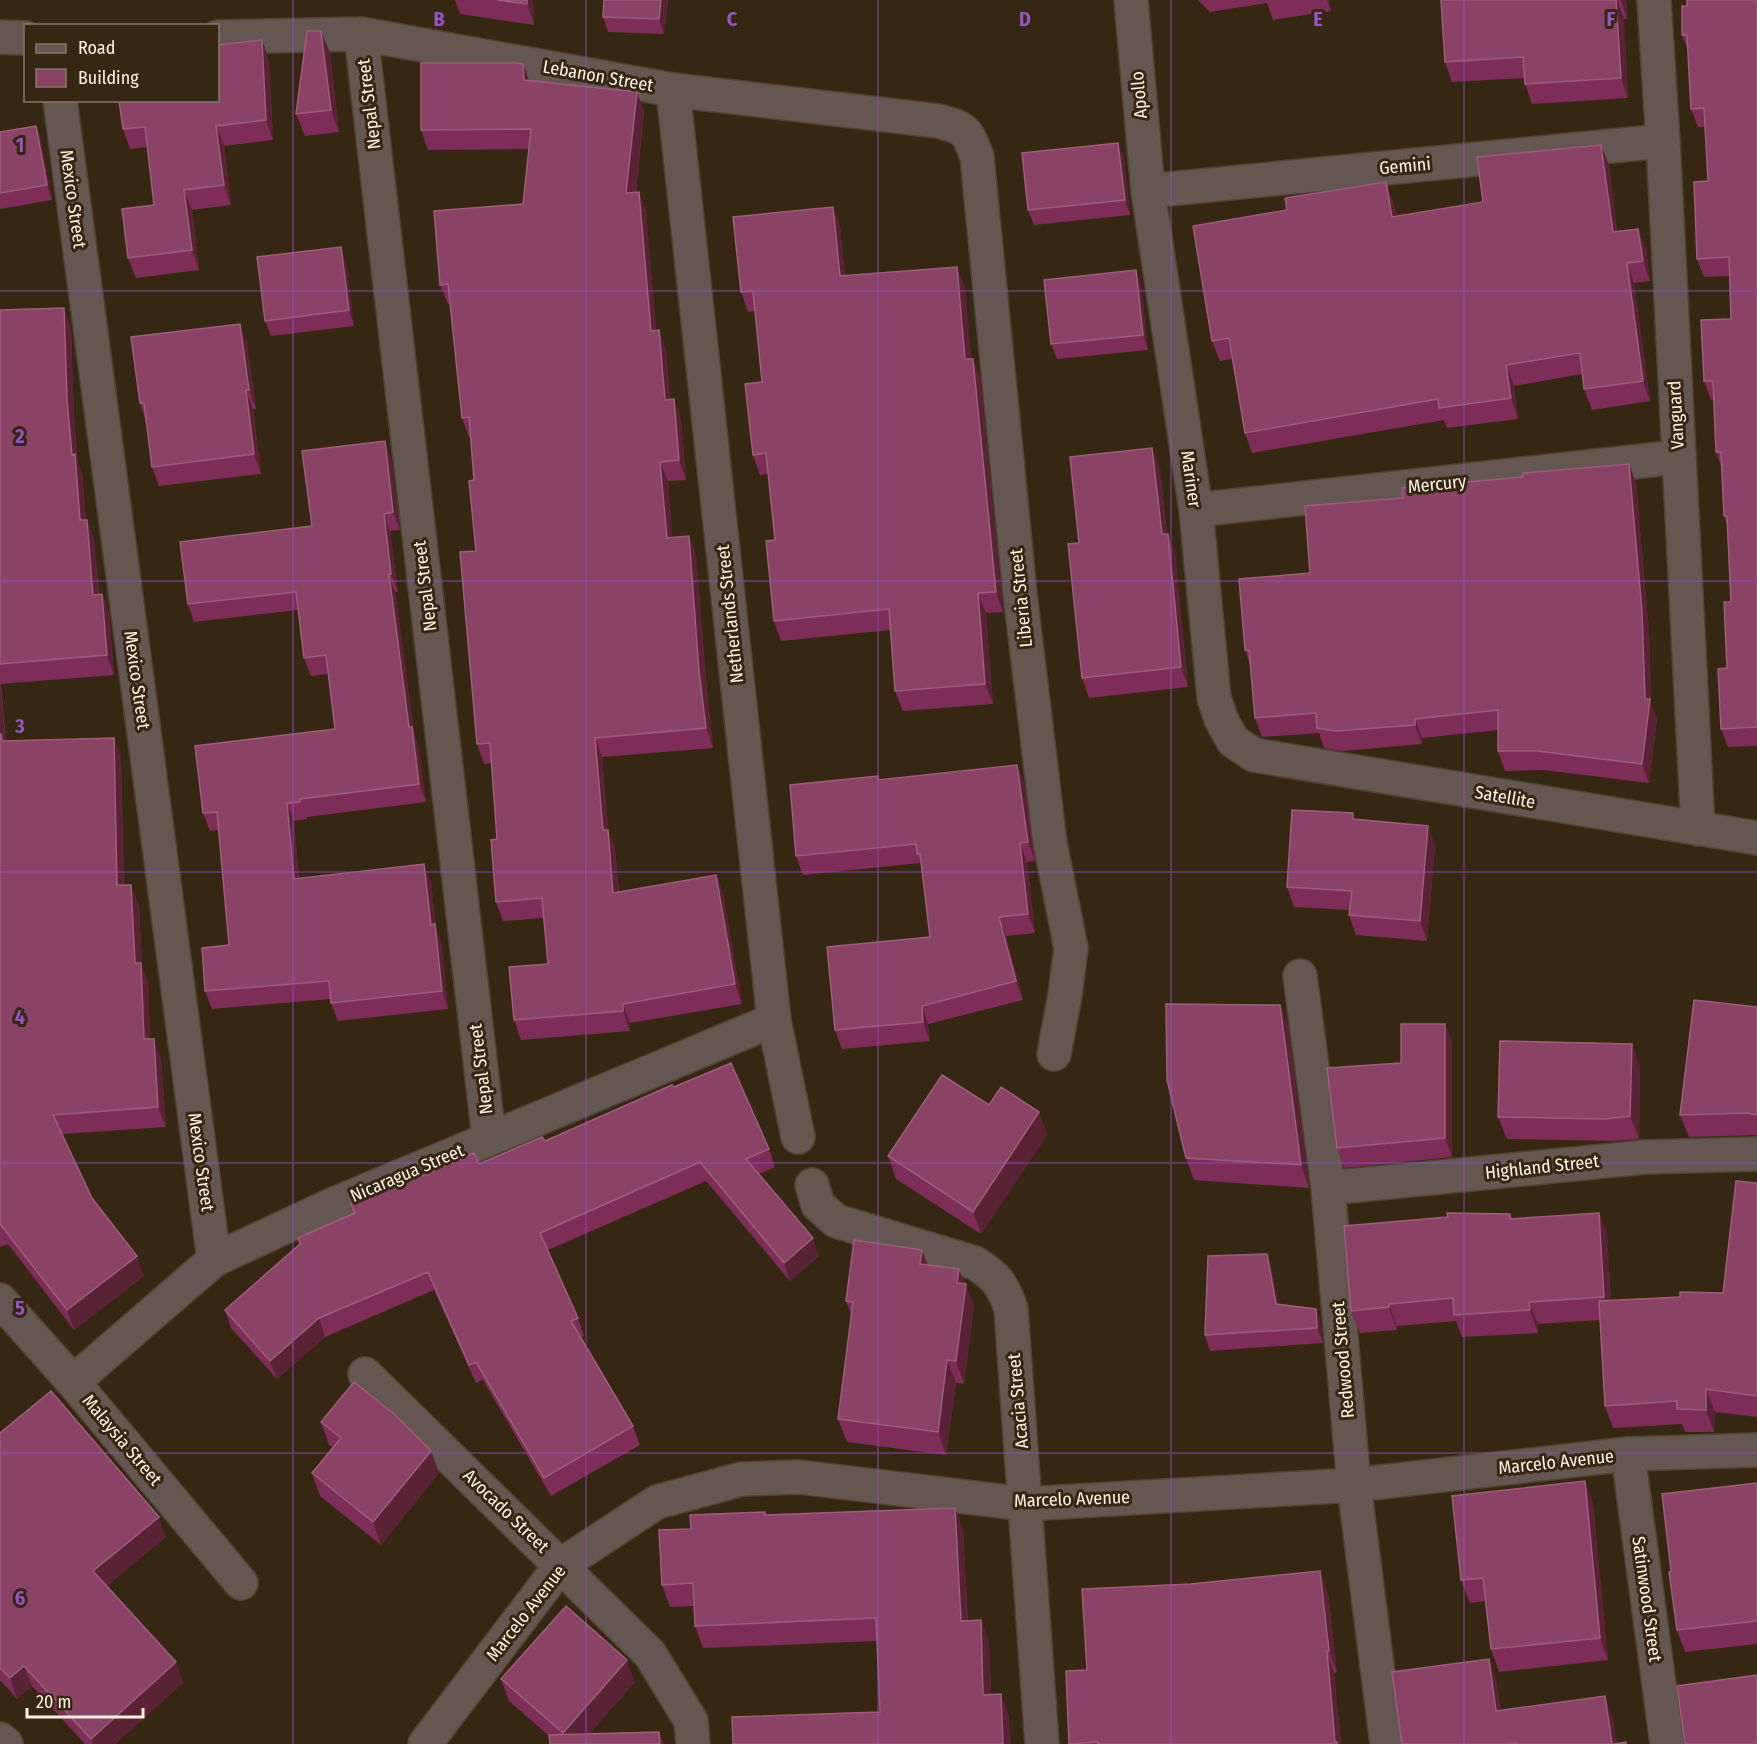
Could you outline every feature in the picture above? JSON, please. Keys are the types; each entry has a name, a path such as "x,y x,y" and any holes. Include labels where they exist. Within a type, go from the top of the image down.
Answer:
{"street":[{"name":"Apollo","path":"1131,0 1148,190"},
{"name":"Vanguard","path":"1654,0 1698,829"},
{"name":"Lebanon Street","path":"219,37 362,34 673,90 938,121 960,126 971,141"},
{"name":"Nepal Street","path":"362,34 489,1138"},
{"path":"0,37 24,38"},
{"name":"Netherlands Street","path":"673,90 774,1020 798,1137"},
{"name":"Mexico Street","path":"60,102 214,1260"},
{"name":"Liberia Street","path":"971,141 977,157 1020,594 1050,843 1071,948 1054,1054"},
{"name":"Gemini","path":"1148,190 1663,141"},
{"name":"Mariner","path":"1148,190 1196,510 1214,698 1221,719 1233,741 1254,755"},
{"name":"Mercury","path":"1196,510 1678,457"},
{"name":"Satellite","path":"1254,755 1757,838"},
{"name":"Redwood Street","path":"1300,976 1328,1188 1354,1485 1387,1744"},
{"name":"Nicaragua Street","path":"73,1382 214,1260 334,1204 774,1020"},
{"name":"Highland Street","path":"1328,1188 1645,1157 1757,1154"},
{"name":"Acacia Street","path":"812,1185 818,1205 836,1221 975,1263 992,1274 1005,1291 1011,1309 1042,1744"},
{"name":"Malaysia Street","path":"0,1300 73,1382 241,1583"},
{"name":"Avocado Street","path":"365,1374 650,1654 691,1721 693,1744"},
{"name":"Marcelo Avenue","path":"425,1744 561,1565 657,1502 741,1479 799,1477 1026,1503 1354,1485 1628,1454 1757,1450"},
{"name":"Satinwood Street","path":"1628,1454 1667,1744"},
{"path":"0,1739 6,1744"}],"building":[{"path":"497,0 527,0 527,4"},
{"path":"604,0 661,0 659,19 603,17"},
{"path":"1441,0 1616,0 1621,78 1525,84 1523,57 1445,62"},
{"path":"1687,0 1757,0 1757,727 1721,729 1718,669 1727,668 1724,602 1731,602 1727,516 1724,516 1721,452 1716,452 1713,381 1704,381 1701,320 1731,319 1729,257 1697,259 1694,182 1708,181 1704,108 1691,109 1687,35 1682,35 1682,6 1687,6"},
{"path":"307,31 321,31 331,110 296,114"},
{"path":"262,40 266,120 216,126 224,185 184,190 192,250 128,258 122,209 154,205 145,127 123,129 119,102 219,102 219,45"},
{"path":"421,63 523,64 524,80 637,92 626,193 639,192 651,331 659,330 665,400 674,399 679,460 660,462 667,538 689,536 699,671 706,728 595,738 603,830 608,830 613,893 716,875 735,984 623,1004 623,1011 514,1020 509,967 548,964 542,898 496,902 491,840 497,839 490,743 477,744 460,552 476,551 469,481 474,480 469,417 462,418 448,284 440,285 434,211 523,204 531,129 421,130"},
{"path":"36,126 47,185 0,193 0,132"},
{"path":"1118,143 1125,200 1028,210 1022,153"},
{"path":"1601,145 1613,232 1638,229 1643,261 1627,263 1643,381 1584,389 1580,353 1506,365 1511,398 1439,408 1438,399 1245,433 1229,338 1212,341 1193,226 1287,210 1285,198 1386,182 1392,217 1483,202 1477,157"},
{"path":"833,207 840,276 957,267 965,359 973,359 996,592 978,593 985,684 895,691 889,609 774,621 766,541 775,540 766,453 753,455 745,384 762,382 753,291 741,292 733,217"},
{"path":"341,247 349,310 265,321 257,257"},
{"path":"1136,270 1143,335 1051,344 1044,280"},
{"path":"64,308 67,399 72,455 75,454 80,520 87,520 93,595 102,594 107,655 0,664 0,310"},
{"path":"240,324 249,390 246,390 254,454 152,467 144,403 140,403 131,337"},
{"path":"385,441 393,512 384,514 391,574 389,574 409,727 412,727 419,784 300,799 300,802 287,803 294,879 424,864 431,925 435,924 442,991 331,1003 329,981 205,991 202,948 229,945 217,812 203,813 195,746 335,729 326,655 304,658 296,592 188,604 180,542 312,526 302,451"},
{"path":"1152,448 1162,534 1168,534 1181,667 1082,678 1068,544 1079,543 1070,457"},
{"path":"1629,464 1642,612 1645,699 1650,699 1642,764 1537,751 1498,751 1498,710 1415,719 1415,725 1336,731 1317,728 1316,713 1255,718 1249,650 1245,650 1239,579 1310,573 1305,506 1403,498 1402,488 1523,477 1523,473"},
{"path":"0,734 2,741 114,738 117,885 131,885 135,963 141,963 144,1039 154,1039 158,1107 53,1115 92,1198 137,1256 67,1310 0,1224"},
{"path":"1017,765 1028,842 1020,843 1028,914 999,917 1016,981 922,1006 923,1022 835,1030 827,947 930,937 920,854 917,854 916,844 796,856 790,785 878,776 878,780"},
{"path":"1292,810 1353,813 1353,819 1428,826 1420,921 1349,915 1352,891 1287,887"},
{"path":"1694,1000 1757,1007 1757,1115 1748,1113 1680,1115"},
{"path":"1166,1004 1280,1005 1301,1165 1186,1158 1167,1080"},
{"path":"1401,1024 1445,1024 1445,1138 1337,1148 1327,1068 1401,1063"},
{"path":"1500,1041 1632,1044 1630,1116 1605,1119 1498,1117"},
{"path":"731,1063 769,1149 746,1159 813,1238 784,1263 700,1162 540,1233 578,1318 571,1321 633,1426 544,1478 476,1362 469,1365 428,1272 319,1318 270,1361 225,1310 300,1244 298,1238 355,1213 351,1204 409,1178 411,1181 474,1153 479,1164 542,1137 545,1141 672,1085 674,1087"},
{"path":"942,1075 989,1105 1001,1087 1039,1112 973,1212 888,1156"},
{"path":"1736,1181 1757,1183 1757,1396 1706,1389 1706,1410 1677,1409 1677,1401 1605,1406 1599,1301 1680,1297 1680,1292 1723,1293"},
{"path":"1447,1213 1510,1214 1510,1219 1599,1213 1604,1297 1529,1302 1530,1310 1454,1315 1453,1298 1389,1304 1389,1307 1351,1311 1344,1226 1448,1217"},
{"path":"854,1240 922,1250 920,1264 959,1269 957,1283 966,1284 956,1361 947,1360 938,1432 838,1419 853,1302 846,1301"},
{"path":"1267,1254 1276,1304 1316,1309 1317,1328 1205,1335 1208,1256"},
{"path":"354,1382 393,1413 431,1451 373,1522 312,1473 341,1438 321,1422"},
{"path":"51,1391 159,1517 93,1571 176,1662 91,1739 24,1666 10,1678 0,1668 0,1433"},
{"path":"1585,1481 1600,1638 1491,1649 1483,1578 1461,1580 1452,1496"},
{"path":"1757,1483 1757,1621 1677,1630 1662,1494"},
{"path":"955,1508 961,1621 981,1620 983,1695 1001,1694 1003,1744 733,1744 732,1717 880,1712 876,1618 695,1626 693,1583 662,1585 659,1530 691,1529 690,1515 765,1512 765,1515"},
{"path":"1320,1571 1337,1744 1098,1744 1098,1742 1069,1744 1066,1671 1087,1670 1082,1589 1191,1584"},
{"path":"566,1606 627,1660 563,1733 501,1679"},
{"path":"1489,1659 1496,1711 1605,1696 1612,1744 1402,1744 1392,1672"},
{"path":"1757,1675 1757,1744 1685,1744 1677,1686"},
{"path":"659,1732 660,1744 550,1744 549,1735"}]}
